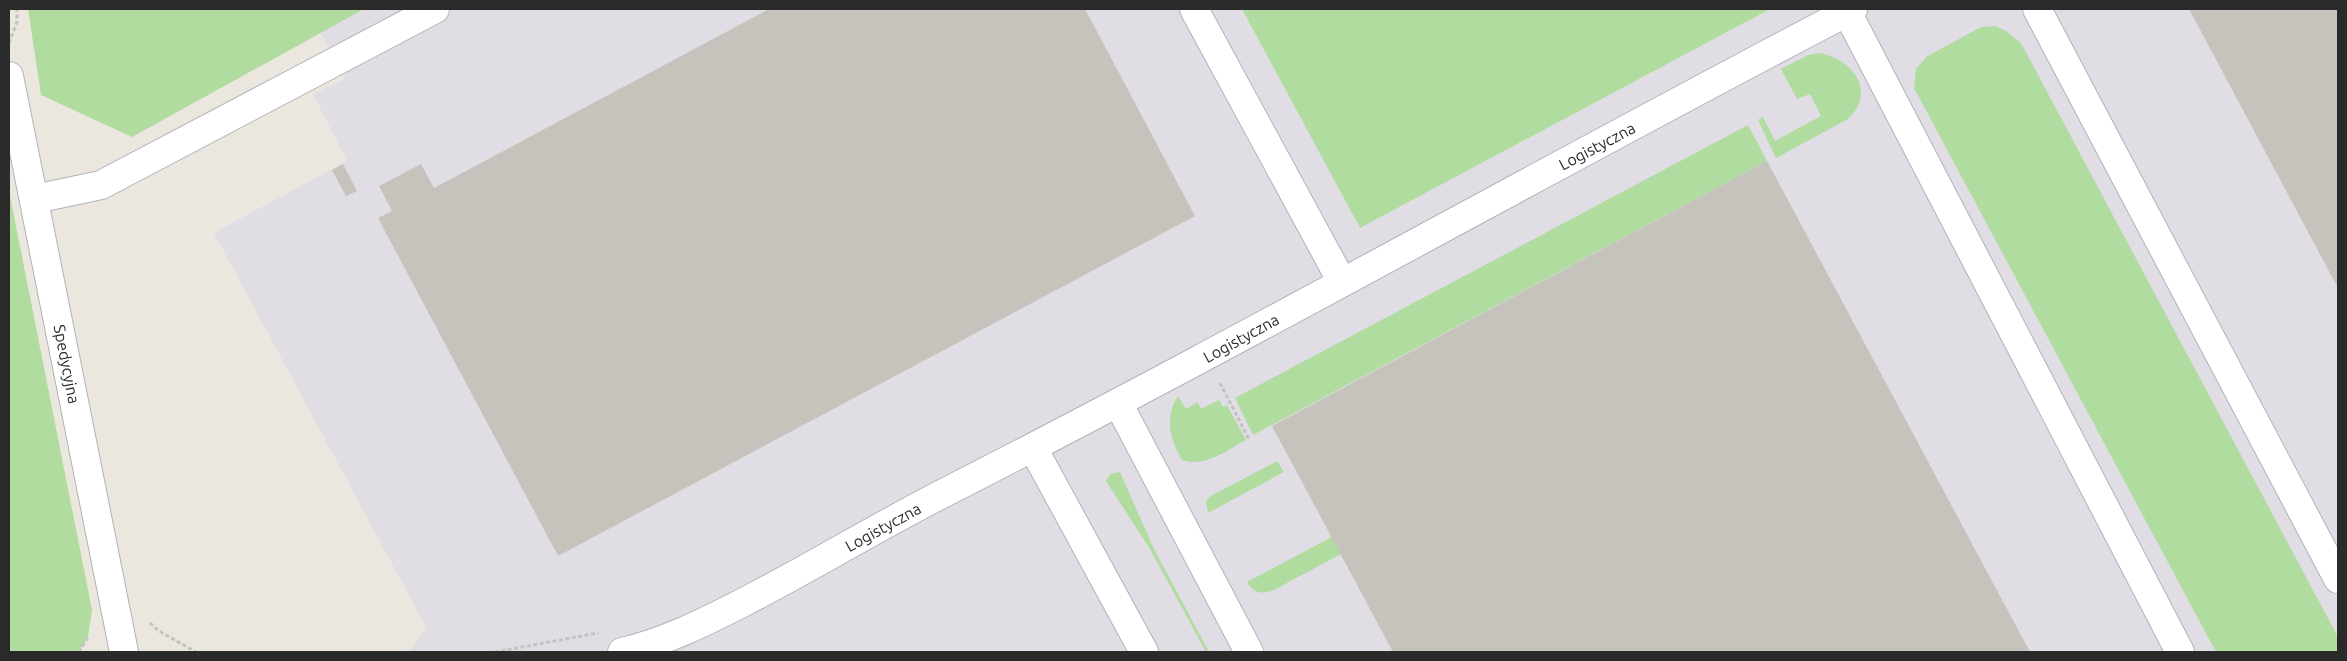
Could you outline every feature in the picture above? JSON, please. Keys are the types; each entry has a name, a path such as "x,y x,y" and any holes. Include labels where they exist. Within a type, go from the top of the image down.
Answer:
{"street":[{"path":"35,199 101,185 435,9"},
{"path":"1194,9 1342,282"},
{"path":"2037,9 2338,578"},
{"path":"1850,10 2180,652"},
{"name":"Logistyczna","path":"622,652 661,641 714,617 797,575 923,504 1206,357 1342,282 1850,10"},
{"name":"Spedycyjna","path":"9,76 124,652"},
{"path":"1118,403 1249,652"},
{"path":"1032,448 1144,652"}],"path":[{"path":"9,43 17,22 17,9"},
{"path":"1206,357 1250,441"},
{"path":"147,620 159,631 196,652"}],"shaded area":[{"path":"348,9 1242,9 1360,228 1770,9 2338,9 2338,652 409,652 426,627 214,233 347,161 313,94 345,79 317,25"}],"green space":[{"path":"28,9 364,9 132,137 41,95"},
{"path":"1242,9 1770,9 1360,228"},
{"path":"1995,26 2006,31 2021,43 2338,637 2338,652 2216,652 1914,88 1916,69 1926,57 1981,27"},
{"path":"1819,53 1831,56 1851,69 1861,87 1860,98 1856,108 1848,119 1776,158 1758,120 1763,117 1775,141 1821,116 1810,94 1797,99 1781,69 1808,55"},
{"path":"1748,125 1767,161 1253,435 1235,398"},
{"path":"9,191 92,610 88,636 79,652 9,652"},
{"path":"1178,396 1186,409 1197,402 1201,409 1219,400 1223,407 1227,405 1246,440 1207,460 1191,462 1182,460 1174,444 1170,428 1171,412"},
{"path":"1277,461 1284,472 1208,513 1206,502 1209,497"},
{"path":"1120,472 1154,549 1209,652 1206,652 1150,549 1106,481 1110,474"},
{"path":"1332,537 1341,554 1274,590 1259,592 1249,586 1247,582"}],"building":[{"path":"769,9 1085,9 1195,216 558,556 378,218 392,211 379,186 421,164 434,188"},
{"path":"2189,9 2338,9 2338,288"},
{"path":"1767,161 2030,652 1393,652 1272,426"},
{"path":"343,164 357,191 346,196 332,170"}]}
